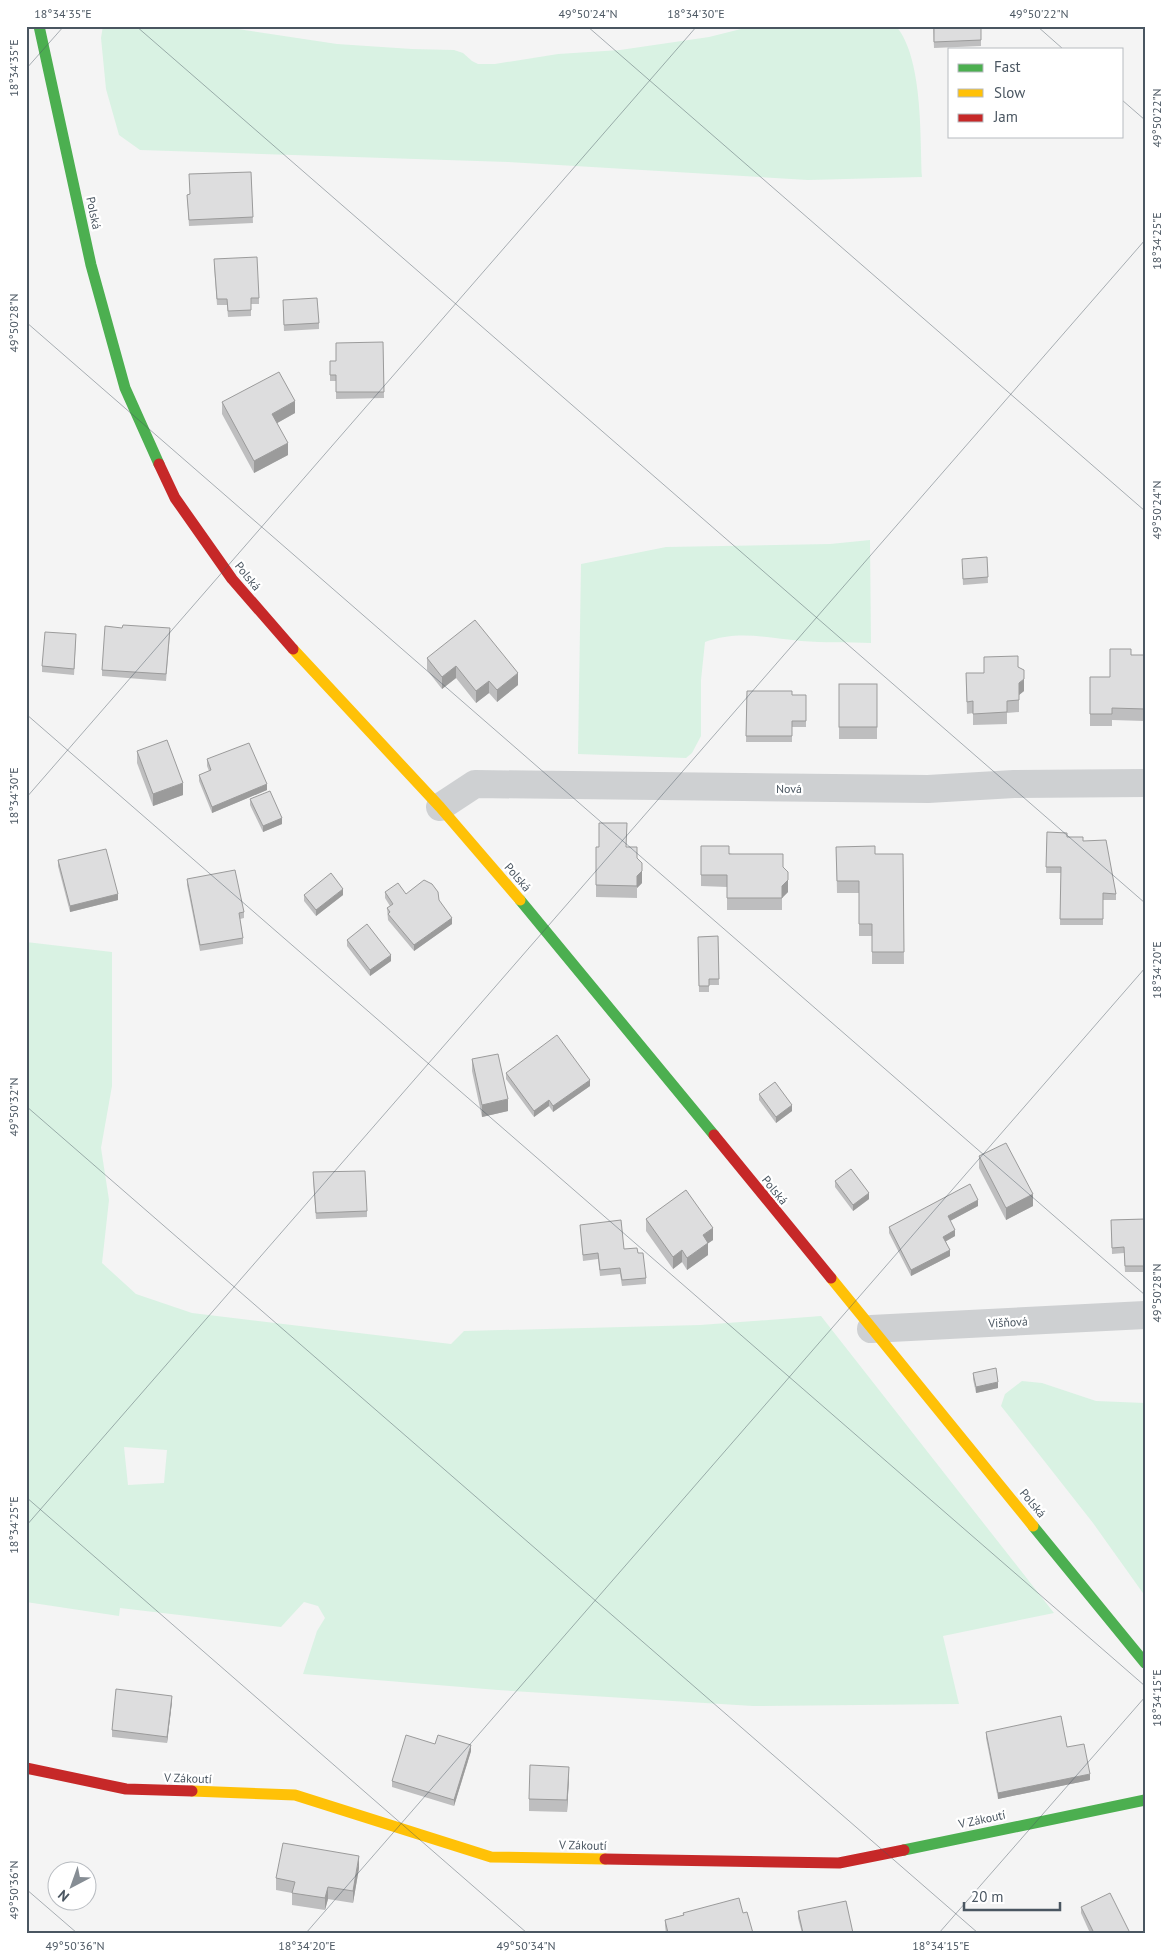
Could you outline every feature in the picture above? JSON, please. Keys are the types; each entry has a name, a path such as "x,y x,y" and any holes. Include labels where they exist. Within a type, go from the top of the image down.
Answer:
{"street":[{"name":"Polská","path":"38,26 91,264 124,388 175,498 232,579 299,656 440,807 555,941 1145,1662"},
{"name":"Nová","path":"440,807 475,784 928,789 1014,784 1145,783"},
{"name":"Višňová","path":"871,1329 1145,1315"},
{"name":"V Zákoutí","path":"26,1768 126,1789 295,1795 490,1857 839,1863 1145,1800"}],"green space":[{"path":"103,26 218,26 337,44 454,50 463,53 478,64 495,64 558,54 620,50 709,37 753,26 896,26 905,40 916,77 922,177 808,180 508,162 140,150 119,135 106,89 101,38"},
{"path":"870,540 871,643 810,642 741,636 717,638 705,642 701,680 701,736 692,753 686,758 578,754 581,564 666,547 830,544"},
{"path":"26,942 112,952 112,1086 101,1148 109,1200 102,1263 136,1294 192,1313 451,1344 464,1331 700,1325 821,1316 1054,1613 943,1636 959,1704 753,1706 498,1690 303,1674 317,1631 325,1618 318,1606 304,1602 281,1627 120,1608 119,1616 26,1602","holes":["124,1447 167,1450 164,1483 128,1485"]},
{"path":"1022,1381 1042,1383 1096,1401 1145,1403 1145,1596 1093,1523 1001,1406 1005,1394"}],"building":[{"path":"934,26 981,26 981,40 934,42"},
{"path":"251,172 253,217 189,220 187,195 190,194 189,174"},
{"path":"257,257 259,298 251,298 251,310 228,311 227,299 217,299 214,259"},
{"path":"317,298 319,323 284,325 283,300"},
{"path":"383,342 384,392 336,392 336,375 330,375 330,361 336,361 336,343"},
{"path":"279,372 295,401 272,414 288,443 254,461 222,402"},
{"path":"987,557 988,577 963,579 962,559"},
{"path":"475,620 518,673 497,690 489,681 476,691 456,666 442,677 427,658"},
{"path":"123,625 170,628 166,674 102,670 105,626 122,628"},
{"path":"45,632 76,634 74,669 42,666"},
{"path":"1110,649 1131,649 1131,655 1145,655 1145,709 1112,708 1112,714 1090,714 1090,677 1110,677"},
{"path":"1018,656 1018,667 1024,670 1024,679 1019,683 1019,700 1007,701 1007,712 973,714 973,701 967,702 966,673 984,673 984,657"},
{"path":"839,684 877,684 877,727 839,727"},
{"path":"747,691 792,691 792,695 806,695 806,721 792,721 792,736 746,736"},
{"path":"167,740 183,783 153,794 137,751"},
{"path":"249,743 267,784 212,807 199,775 211,770 207,759"},
{"path":"270,791 282,818 263,826 250,799"},
{"path":"599,823 627,823 626,847 637,847 637,858 642,863 642,871 637,876 637,886 596,885 596,847 599,847"},
{"path":"1047,832 1067,833 1067,837 1083,837 1083,841 1106,840 1116,894 1103,893 1103,919 1060,919 1061,867 1046,867"},
{"path":"701,846 729,846 729,854 783,854 783,867 788,872 788,880 782,886 782,898 727,898 727,875 701,875"},
{"path":"875,846 875,854 903,854 904,952 872,952 872,924 859,924 859,881 837,881 836,847"},
{"path":"106,849 118,894 70,906 58,860"},
{"path":"235,870 244,912 239,913 243,938 200,945 187,879"},
{"path":"331,873 343,889 316,910 304,895"},
{"path":"424,880 432,884 438,892 439,900 452,918 414,945 388,914 390,912 387,908 393,904 385,892 398,883 406,894"},
{"path":"367,924 391,955 370,970 347,940"},
{"path":"718,936 719,979 709,979 709,986 699,986 698,937"},
{"path":"557,1035 590,1080 553,1106 549,1100 534,1111 506,1073"},
{"path":"498,1054 508,1099 482,1105 472,1059"},
{"path":"775,1082 792,1105 776,1117 759,1094"},
{"path":"1006,1143 1033,1194 1006,1208 979,1156"},
{"path":"851,1169 869,1193 853,1205 835,1181"},
{"path":"365,1171 367,1211 316,1213 313,1172"},
{"path":"970,1184 978,1200 948,1216 955,1230 943,1237 950,1250 911,1270 889,1227"},
{"path":"686,1190 713,1228 703,1235 708,1243 687,1258 682,1250 673,1257 646,1219"},
{"path":"1145,1219 1145,1266 1125,1266 1124,1247 1112,1248 1111,1220"},
{"path":"621,1220 624,1249 637,1248 638,1253 643,1253 646,1278 622,1280 620,1268 600,1270 598,1253 583,1255 580,1225"},
{"path":"996,1368 998,1382 976,1387 973,1373"},
{"path":"116,1689 172,1696 167,1737 112,1730"},
{"path":"1061,1716 1067,1747 1084,1744 1090,1774 998,1793 986,1732"},
{"path":"406,1735 435,1744 438,1735 471,1745 454,1800 392,1781"},
{"path":"530,1765 569,1767 567,1800 529,1799"},
{"path":"283,1843 359,1856 353,1891 328,1887 325,1898 292,1893 295,1882 276,1878"},
{"path":"1110,1893 1130,1933 1094,1933 1081,1907"},
{"path":"739,1898 743,1913 747,1912 753,1933 668,1933 665,1920 684,1915 683,1913"},
{"path":"846,1901 853,1933 803,1933 798,1911"}],"traffic: fast":[{"path":"39,26 91,265 125,388 159,464"},
{"path":"520,900 714,1135"},
{"path":"1033,1526 1145,1663"},
{"path":"904,1850 1145,1800"}],"traffic: slow":[{"path":"293,649 440,807 520,900"},
{"path":"831,1278 1033,1526"},
{"path":"192,1791 295,1795 491,1857 605,1859"}],"traffic: jam":[{"path":"159,464 175,498 232,579 293,649"},
{"path":"714,1135 831,1278"},
{"path":"26,1768 126,1789 192,1791"},
{"path":"605,1859 839,1863 904,1850"}]}
